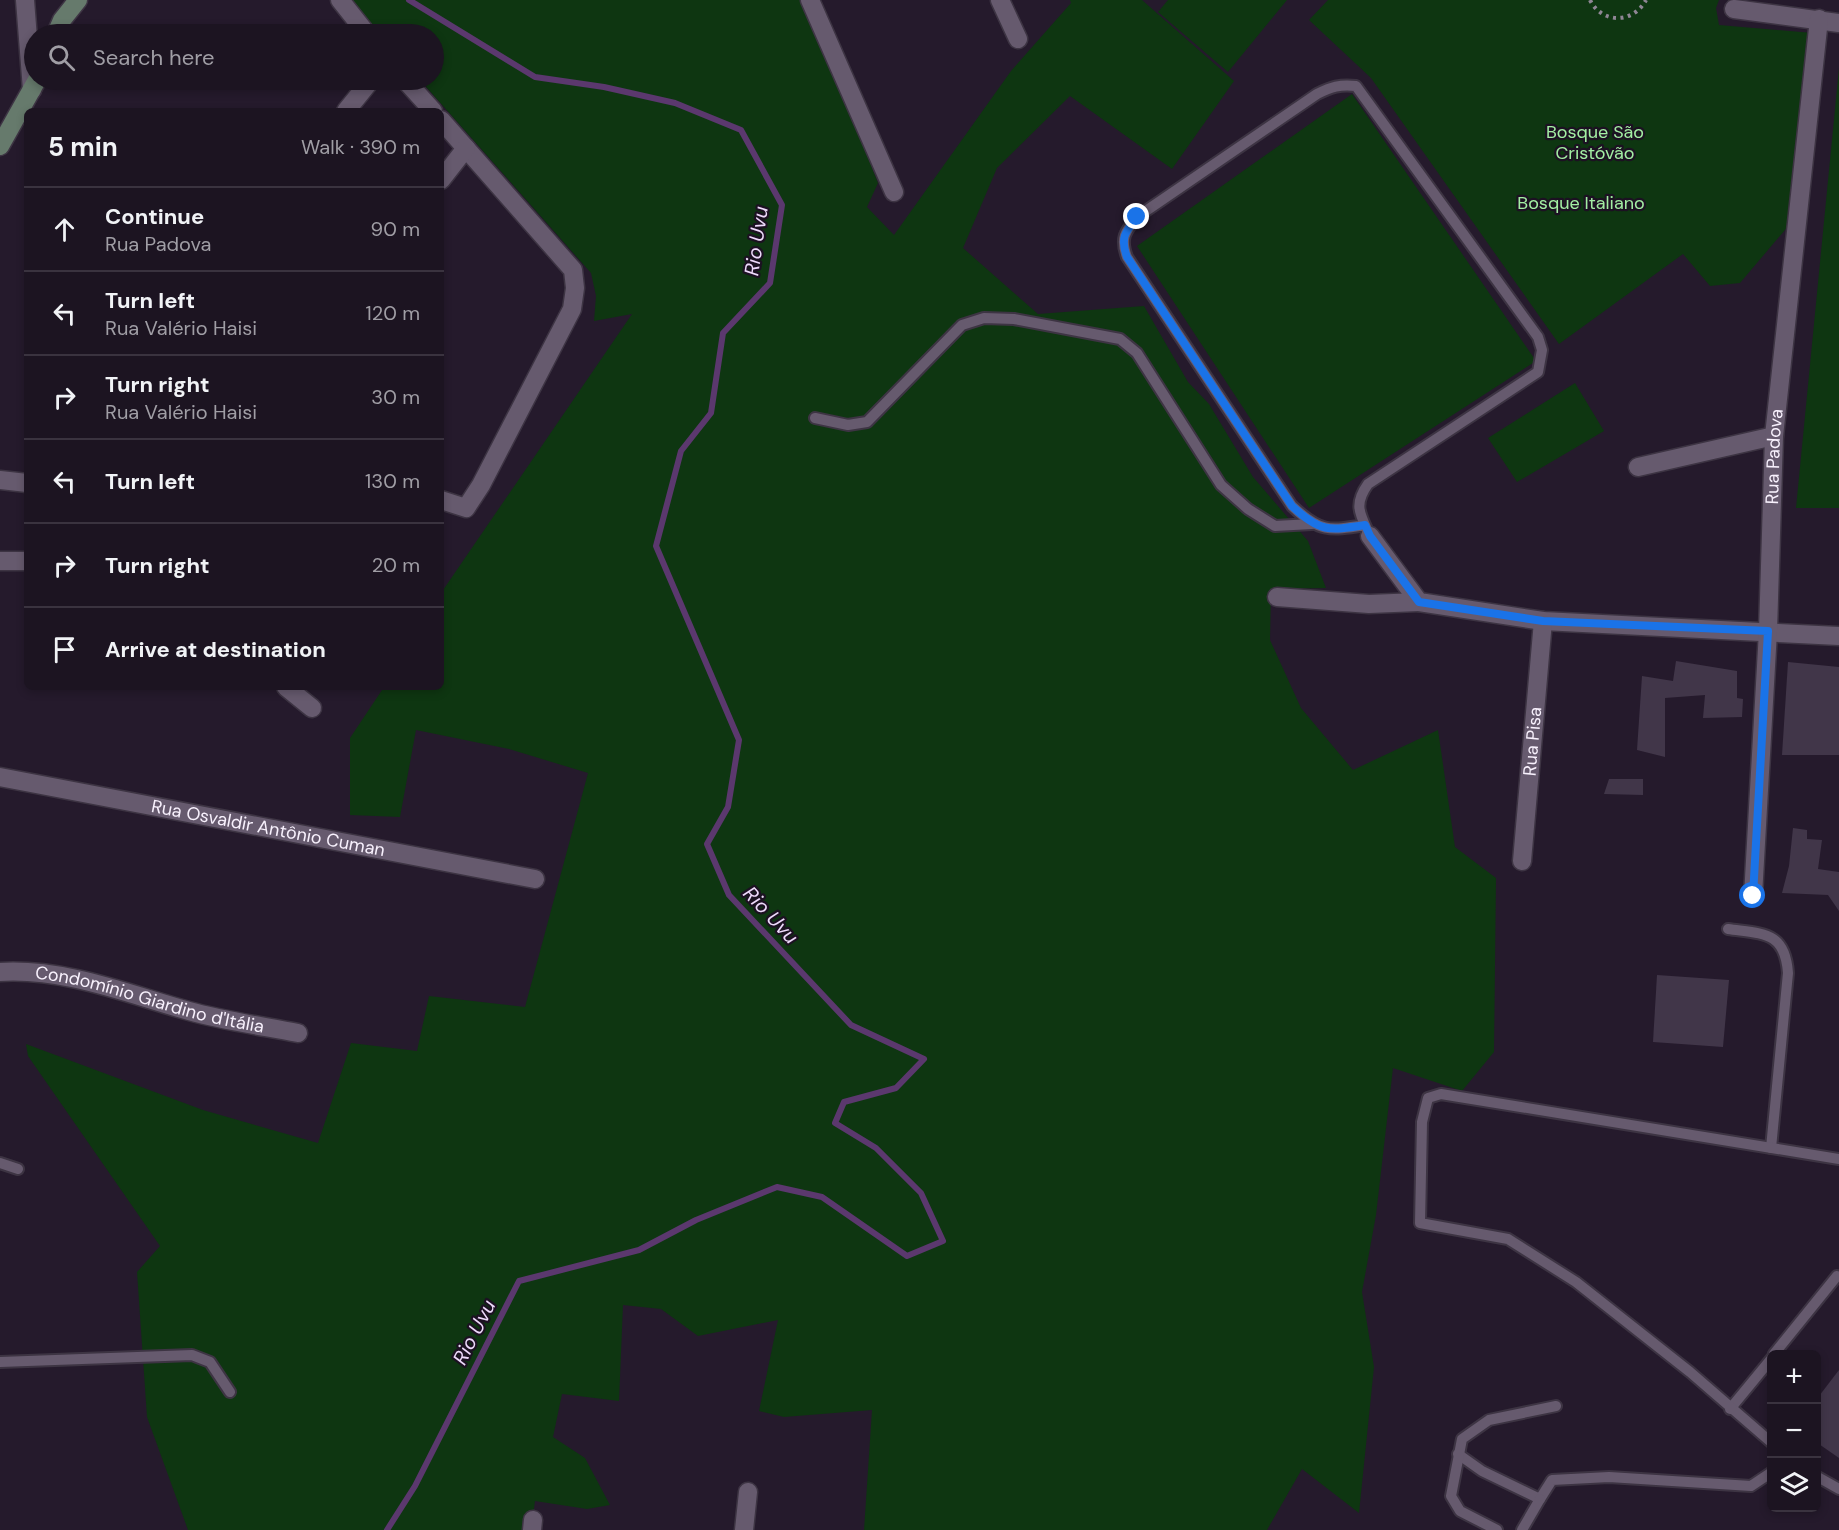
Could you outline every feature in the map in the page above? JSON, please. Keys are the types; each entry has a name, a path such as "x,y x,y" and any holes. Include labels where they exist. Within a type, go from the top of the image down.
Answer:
{"main road":[{"path":"60,24 78,0"},
{"path":"0,146 31,90"}],"street":[{"path":"25,0 28,24"},
{"path":"340,0 359,24"},
{"path":"810,0 894,192"},
{"path":"1000,0 1018,39"},
{"path":"1734,9 1839,23"},
{"name":"Rua Padova","path":"1753,896 1768,631 1774,436 1819,19"},
{"path":"348,108 363,90"},
{"path":"414,90 430,108"},
{"path":"444,123 573,270 575,288 572,309 558,338 466,508 444,501"},
{"path":"444,176 466,148"},
{"path":"1638,467 1774,436"},
{"path":"0,480 24,483"},
{"path":"1367,531 1419,602"},
{"path":"0,561 24,561"},
{"path":"1277,597 1369,604 1419,602 1543,621 1839,636"},
{"name":"Rua Pisa","path":"1522,861 1543,621"},
{"path":"290,690 312,708"},
{"name":"Rua Osvaldir Antônio Cuman","path":"0,777 535,879"},
{"name":"Condomínio Giardino d'Itália","path":"0,972 30,971 135,993 190,1011 298,1034"},
{"path":"744,1530 748,1492"}],"lane":[{"path":"815,418 848,425 867,422 962,325 984,318 1014,319 1120,339 1137,352 1221,485 1248,509 1275,526 1312,524 1335,530 1367,531 1358,507 1360,496 1368,484 1538,372 1542,350 1538,337 1356,87 1333,86 1317,94 1137,217 1123,233 1122,245 1127,257 1292,506 1312,524"},
{"path":"1728,929 1768,934 1779,942 1787,957 1788,974 1771,1148"},
{"path":"1767,1439 1690,1372 1575,1282 1508,1239 1420,1223 1422,1122 1428,1098 1441,1094 1839,1159"},
{"path":"0,1163 18,1169"},
{"path":"1778,1350 1837,1276"},
{"path":"0,1362 192,1355 210,1362 230,1392"},
{"path":"1730,1409 1767,1363"},
{"path":"1497,1530 1460,1511 1451,1496 1462,1439 1489,1420 1556,1406"},
{"path":"1458,1454 1482,1472 1540,1499"},
{"path":"1522,1530 1552,1480 1609,1478 1751,1486 1767,1475"},
{"path":"1821,1479 1839,1489"}],"path":[{"path":"1590,0 1598,12 1616,19 1635,13 1646,0"}],"green space":[{"path":"350,0 805,0 878,183 867,207 894,235 1011,71 1071,3 1070,0 1142,0 1234,81 1172,169 1070,96 997,168 963,248 1038,314 1144,306 1188,382 1209,404 1253,477 1308,541 1326,588 1271,589 1270,640 1301,708 1353,770 1438,730 1455,847 1496,878 1494,1052 1462,1091 1393,1068 1376,1215 1362,1292 1374,1367 1359,1513 1302,1469 1267,1530 864,1530 872,1410 784,1417 759,1411 778,1320 698,1336 661,1309 623,1305 619,1401 562,1394 553,1437 585,1458 610,1505 587,1509 535,1501 531,1530 188,1530 147,1417 137,1272 160,1246 28,1056 26,1044 203,1110 318,1143 351,1043 417,1051 429,996 525,1007 588,773 509,749 416,730 400,817 350,815 350,738 382,690 444,690 444,589 632,314 594,321 596,296 591,273 429,90 444,90 444,24 372,24"},
{"path":"1168,0 1287,0 1228,72 1158,12"},
{"name":"Bosque São Cristóvão","path":"1328,0 1719,0 1716,8 1719,25 1813,33 1801,211 1740,283 1710,286 1683,254 1559,344 1371,78 1309,20"},
{"path":"1839,68 1839,508 1796,508"},
{"path":"1352,94 1536,361 1309,508 1137,246"},
{"path":"1575,383 1604,431 1517,482 1488,438"}],"building":[{"path":"1676,661 1737,671 1737,698 1743,699 1742,717 1703,718 1705,695 1665,698 1665,757 1637,750 1642,676 1673,681"},
{"path":"1788,662 1839,667 1839,755 1782,755"},
{"path":"1609,779 1643,779 1643,795 1604,794"},
{"path":"1793,828 1807,830 1807,839 1822,840 1818,869 1839,872 1839,911 1828,895 1782,893 1789,866"},
{"path":"1657,975 1729,980 1723,1047 1653,1042"},
{"path":"1839,1370 1839,1458 1821,1445 1821,1393"}],"waterway":[{"name":"Rio Uvu","path":"387,1530 415,1486 519,1281 639,1250 696,1220 777,1187 822,1197 907,1256 943,1241 921,1193 876,1148 835,1123 844,1102 896,1088 924,1059 851,1025 729,895 707,844 728,807 739,740 656,546 681,451 711,413 723,333 770,283 782,205 741,130 675,103 604,87 535,77 409,0"}],"route":[{"path":"1137,217 1123,233 1122,245 1127,257 1292,506 1312,524 1335,530 1365,525 1370,536 1419,602 1543,621 1768,631 1753,896"}],"park label":[{"name":"Bosque Italiano","path":"1581,203"}]}
